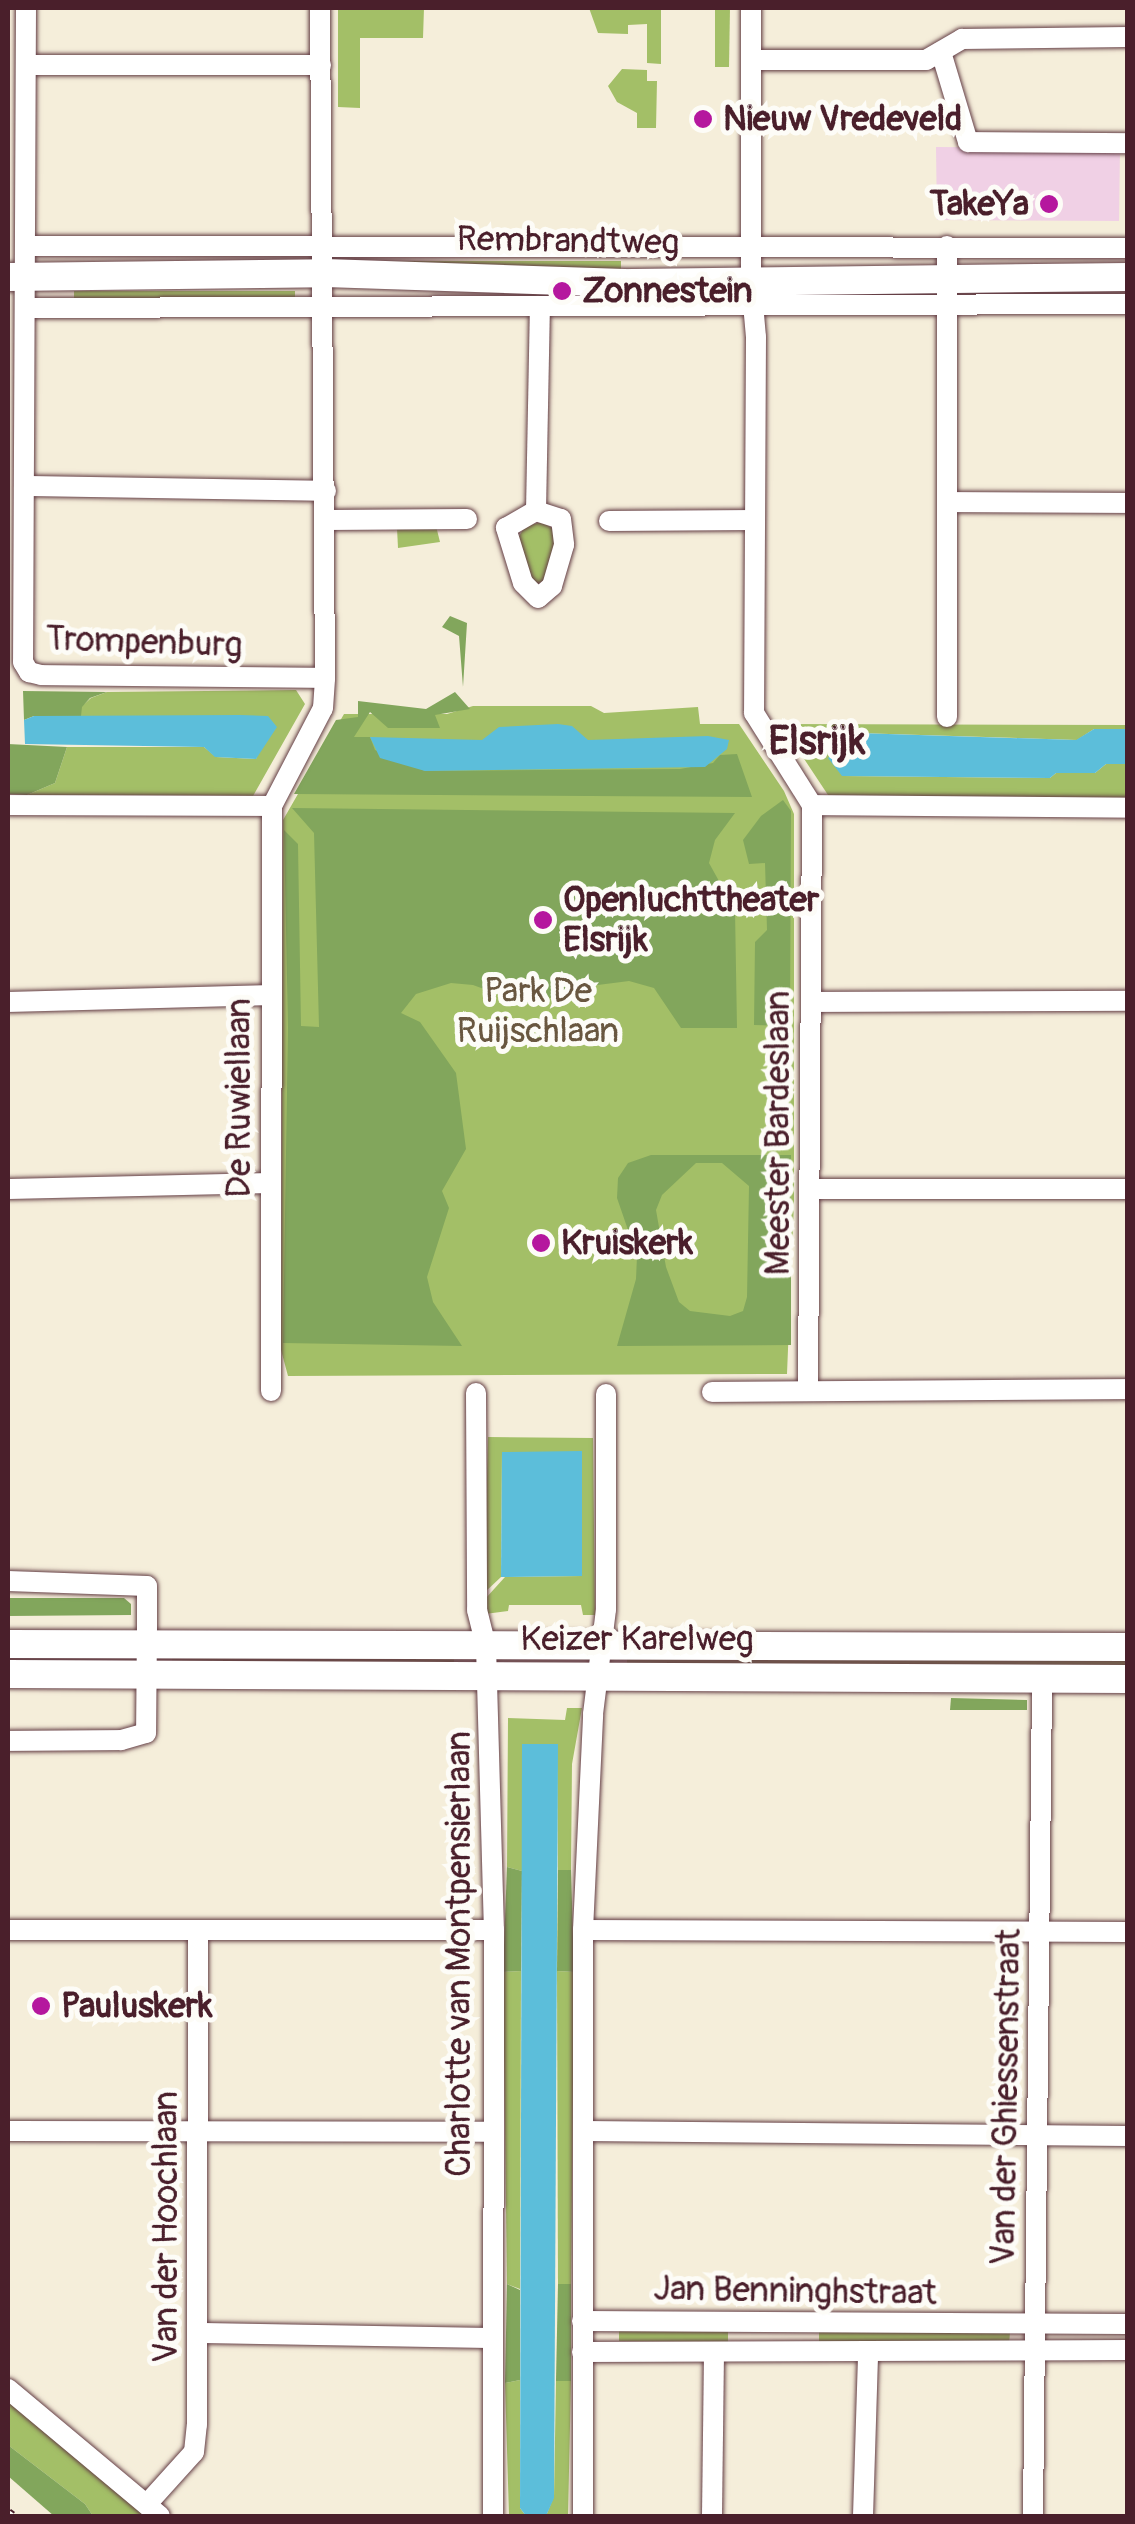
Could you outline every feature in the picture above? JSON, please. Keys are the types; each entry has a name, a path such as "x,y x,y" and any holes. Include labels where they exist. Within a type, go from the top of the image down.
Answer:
{"main road":[{"name":"Rembrandtweg","path":"16,277 324,259 754,293 947,293 1128,277"},
{"name":"Keizer Karelweg","path":"8,1644 1128,1648"},
{"name":"Keizer Karelweg","path":"8,1674 1128,1678"}],"street":[{"name":"Trompenburg","path":"26,8 25,246 16,277 25,308 23,662 29,672 116,678 325,678"},
{"path":"8,805 272,806 323,708 327,520 320,8"},
{"path":"610,521 755,520 751,8"},
{"path":"751,60 926,60 962,39 1128,37"},
{"path":"941,52 968,142 1128,144"},
{"path":"26,65 321,65"},
{"name":"Rembrandtweg","path":"25,246 324,259 751,244 1128,248"},
{"path":"947,246 947,717"},
{"name":"Rembrandtweg","path":"25,308 540,306 754,293"},
{"name":"Rembrandtweg","path":"947,293 1128,304"},
{"path":"536,511 540,306"},
{"path":"24,486 326,491"},
{"path":"947,502 1128,503"},
{"path":"327,520 467,519"},
{"name":"Meester Bardeslaan","path":"755,520 754,713 810,796 812,806 808,1391"},
{"name":"De Ruwiellaan","path":"271,1391 272,806"},
{"path":"812,806 1128,808"},
{"path":"8,1002 272,995"},
{"path":"811,1002 1128,1001"},
{"path":"8,1189 271,1183"},
{"path":"812,1188 1128,1189"},
{"path":"712,1392 1128,1389"},
{"name":"Charlotte van Montpensierlaan","path":"476,1393 476,1610 486,1646 494,1930 493,2516"},
{"path":"583,2516 583,1930 603,1645 606,1394"},
{"path":"8,1581 147,1586 146,1733 121,1740 8,1741"},
{"name":"Van der Ghiessenstraat","path":"1033,2516 1042,1678"},
{"path":"8,1930 494,1930"},
{"path":"583,1930 1128,1932"},
{"name":"Van der Hoochlaan","path":"154,2510 194,2452 199,2333 198,1931"},
{"path":"584,2130 1036,2138 1128,2136"},
{"path":"8,2131 493,2132"},
{"name":"Jan Benninghstraat","path":"582,2321 1128,2324"},
{"path":"199,2333 494,2338"},
{"name":"Jan Benninghstraat","path":"582,2352 868,2354 1128,2350"},
{"path":"712,2516 714,2354"},
{"path":"858,2515 868,2354"},
{"path":"8,2388 154,2510"}],"shaded area":[{"path":"936,147 1120,148 1119,221 937,220"}],"green space":[{"path":"338,8 424,8 423,38 360,38 360,108 338,107"},
{"path":"589,8 661,8 661,64 647,63 647,24 628,25 628,34 598,33"},
{"path":"715,8 730,8 729,67 715,67"},
{"path":"622,69 647,70 647,81 657,81 656,128 637,128 637,113 617,102 608,86"},
{"path":"372,261 621,261 621,269 371,267"},
{"path":"74,291 295,291 295,300 74,300"},
{"path":"543,522 553,529 557,542 546,580 534,585 517,540 525,526"},
{"path":"436,526 440,542 398,548 397,528"},
{"path":"450,616 467,623 463,687 459,636 442,627"},
{"path":"296,690 305,704 253,796 27,795 55,783 67,747 204,747 216,757 256,759 267,716 81,716 81,707 91,698 107,692"},
{"path":"23,691 107,692 90,698 82,707 81,716 34,716 24,720"},
{"path":"455,692 470,709 435,715 440,728 388,728 370,712 354,737 370,737 375,750 425,771 680,769 713,763 720,755 737,754 752,797 294,794 336,720 358,717 358,701 426,709"},
{"name":"Park De Ruijschlaan","path":"473,706 591,706 604,713 698,707 700,724 739,724 784,791 794,814 794,1203 787,1374 288,1376 281,1350 283,820 344,714 447,714"},
{"path":"781,724 1127,725 1127,729 1094,729 1077,740 857,733 829,758 843,776 1050,778 1056,773 1095,773 1106,764 1127,764 1127,802 828,795"},
{"path":"8,744 67,747 55,783 27,795 8,794"},
{"path":"783,800 791,811 790,1026 754,1025 755,942 767,930 765,863 749,864 743,840 761,816"},
{"path":"292,808 735,813 715,840 709,863 735,910 737,1028 681,1028 654,988 629,981 590,986 539,1001 514,1000 473,985 451,983 416,994 401,1013 420,1022 456,1073 466,1149 442,1191 449,1208 427,1277 433,1302 462,1346 283,1343 288,1027 284,830 298,844 301,1026 319,1027 314,833"},
{"path":"651,1155 791,1155 791,1345 617,1346 636,1279 637,1256 617,1198 618,1178 628,1163","holes":["696,1163 722,1163 749,1186 747,1297 743,1311 730,1316 690,1311 679,1302 666,1267 656,1210 662,1195"]},
{"path":"488,1437 593,1438 595,1615 583,1615 581,1605 509,1605 508,1611 485,1614 485,1599 505,1577 582,1576 582,1452 502,1452 501,1577 484,1593"},
{"path":"8,1598 124,1598 131,1604 131,1615 8,1616"},
{"path":"454,1653 454,1666 175,1668 172,1661 173,1655"},
{"path":"627,1653 1128,1655 1127,1669 627,1669"},
{"path":"951,1698 1027,1700 1027,1710 950,1710"},
{"path":"567,1708 582,1708 572,1764 571,1870 558,1870 557,1744 522,1744 522,1871 507,1867 508,1718 565,1720"},
{"path":"507,1867 522,1871 521,1971 503,1972"},
{"path":"558,1870 571,1870 574,1972 557,1971"},
{"path":"521,1971 520,2289 507,2284 503,1972"},
{"path":"557,1971 574,1972 571,2284 558,2284"},
{"path":"507,2284 520,2290 520,2380 505,2383"},
{"path":"558,2284 571,2284 571,2381 556,2381"},
{"path":"819,2329 1010,2332 1009,2345 819,2342"},
{"path":"619,2330 728,2330 728,2342 619,2341"},
{"path":"520,2380 520,2508 526,2516 509,2516 505,2383"},
{"path":"556,2381 571,2381 568,2516 546,2516 554,2496"},
{"path":"8,2402 145,2516 93,2516 85,2504 8,2445"},
{"path":"8,2445 85,2504 93,2516 54,2516 8,2476"}],"water":[{"path":"34,716 268,716 277,727 256,759 215,757 204,747 25,744 24,720"},
{"path":"572,726 588,740 708,736 729,740 727,749 705,767 425,771 380,758 370,737 482,740 499,727"},
{"path":"1094,729 1127,729 1127,764 1106,764 1095,773 1056,773 1050,778 842,776 828,758 857,733 1076,740"},
{"path":"582,1451 582,1576 501,1577 502,1452"},
{"path":"522,1744 558,1744 554,2498 546,2516 526,2516 520,2508"}],"railway":[{"path":"8,2513 12,2516"}],"place":[{"name":"Nieuw Vredeveld","path":"703,119"},
{"name":"TakeYa","path":"1049,204"},
{"name":"Zonnestein","path":"562,291"},
{"name":"Openluchttheater Elsrijk","path":"543,920"},
{"name":"Kruiskerk","path":"541,1243"},
{"name":"Pauluskerk","path":"41,2006"}],"district":[{"name":"Elsrijk","path":"817,742"}]}
